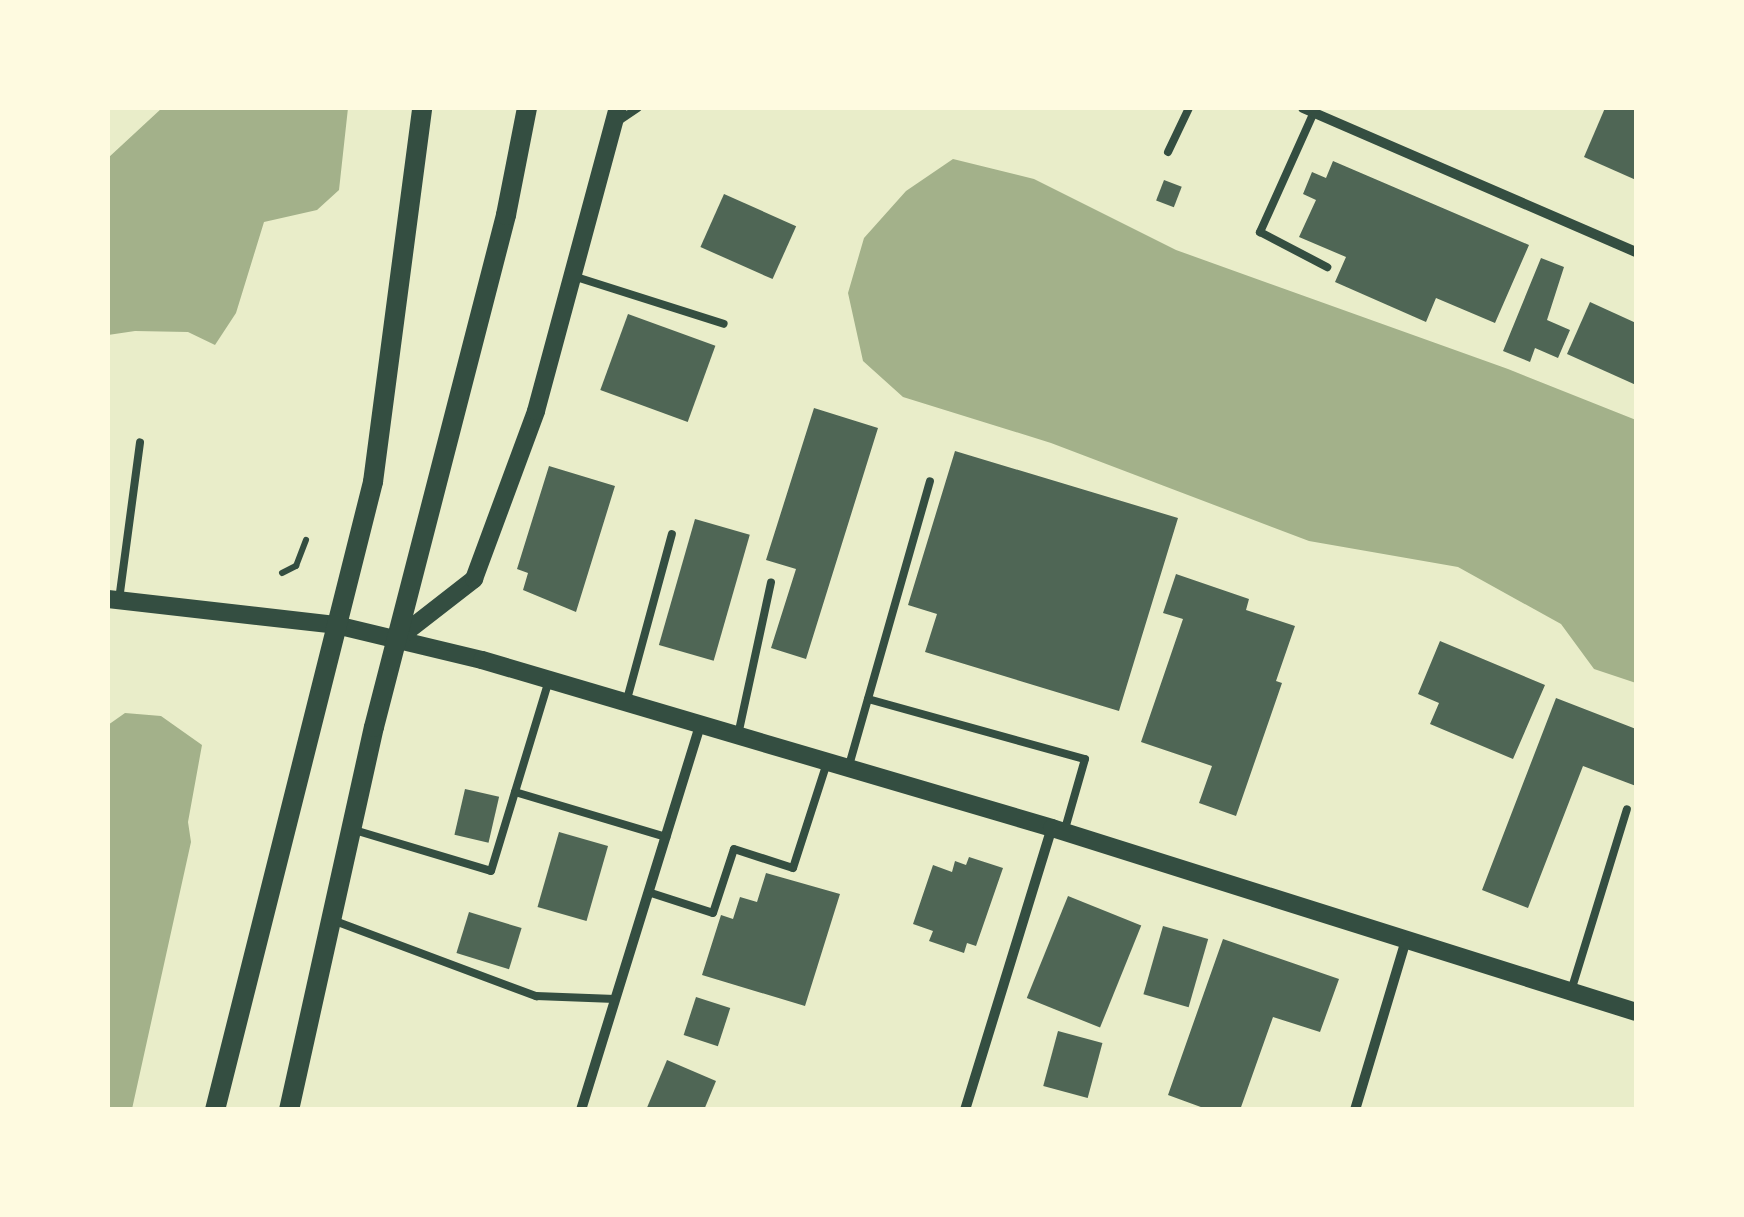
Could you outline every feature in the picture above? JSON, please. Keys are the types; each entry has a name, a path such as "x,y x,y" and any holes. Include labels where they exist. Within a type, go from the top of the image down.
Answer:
{"main road":[{"path":"214,1110 373,482 422,108"},
{"path":"289,1110 351,829 506,216 527,108"}],"street":[{"path":"1309,110 1636,252"},
{"path":"397,639 474,579 536,411 616,116"},
{"path":"113,600 336,625 549,679 1407,936 1636,1012"},
{"path":"581,1110 700,726"},
{"path":"965,1110 1058,830"},
{"path":"1355,1110 1407,936"}],"lane":[{"path":"616,116 638,108"},
{"path":"1168,152 1189,108"},
{"path":"1309,110 1260,232 1327,267"},
{"path":"573,276 724,324"},
{"path":"113,600 140,442"},
{"path":"848,769 930,481"},
{"path":"626,703 672,534"},
{"path":"738,737 771,582"},
{"path":"351,829 491,871 549,679"},
{"path":"868,698 1085,760 1058,830"},
{"path":"648,892 713,912 734,849 793,868 828,762"},
{"path":"515,792 666,837"},
{"path":"1571,990 1627,809"},
{"path":"331,920 536,996 615,999"}],"path":[{"path":"282,573 296,566 306,540"}],"shaded area":[{"path":"162,108 348,108 339,190 317,210 264,222 236,313 215,345 188,332 108,335 108,158"},
{"path":"953,159 1034,179 1176,250 1508,369 1636,420 1636,683 1594,669 1561,624 1458,567 1309,541 1051,443 903,397 863,361 848,293 864,238 906,191"},
{"path":"125,713 161,716 202,745 188,822 191,842 132,1109 108,1110 108,725"}],"building":[{"path":"1605,108 1636,108 1636,180 1584,157"},
{"path":"1333,161 1529,245 1495,323 1436,298 1426,322 1335,282 1346,257 1299,237 1316,200 1303,194 1312,172 1326,178"},
{"path":"1164,180 1182,187 1174,207 1156,201"},
{"path":"724,194 796,226 773,279 700,247"},
{"path":"1541,258 1564,267 1547,320 1570,330 1558,358 1535,348 1530,362 1503,351"},
{"path":"1590,302 1636,323 1636,385 1567,354"},
{"path":"628,314 715,346 688,422 600,390"},
{"path":"814,408 878,428 806,659 771,648 796,569 766,560"},
{"path":"955,451 1178,518 1119,711 925,652 937,614 908,605"},
{"path":"549,466 615,486 576,612 523,590 528,573 517,569"},
{"path":"695,519 750,535 714,661 659,645"},
{"path":"1176,574 1249,599 1246,610 1295,626 1276,681 1282,683 1236,816 1199,803 1212,766 1141,742 1183,619 1163,613"},
{"path":"1440,641 1545,685 1513,759 1430,724 1439,703 1418,694"},
{"path":"1556,698 1636,729 1636,786 1583,766 1528,908 1482,890"},
{"path":"465,789 499,797 489,843 454,835"},
{"path":"559,832 608,846 587,921 538,907"},
{"path":"969,857 1003,868 976,946 967,943 964,953 929,941 933,931 913,924 933,865 952,872 955,861 966,865"},
{"path":"766,873 840,894 805,1006 702,975 721,915 733,919 740,897 757,902"},
{"path":"1068,896 1141,926 1100,1028 1027,998"},
{"path":"469,912 522,928 509,969 456,953"},
{"path":"1163,926 1208,939 1189,1007 1143,994"},
{"path":"1223,939 1339,979 1320,1032 1273,1017 1240,1110 1209,1110 1168,1095"},
{"path":"696,997 730,1008 718,1046 684,1035"},
{"path":"1058,1031 1102,1043 1088,1098 1043,1086"},
{"path":"667,1060 716,1081 704,1110 646,1110"}]}
